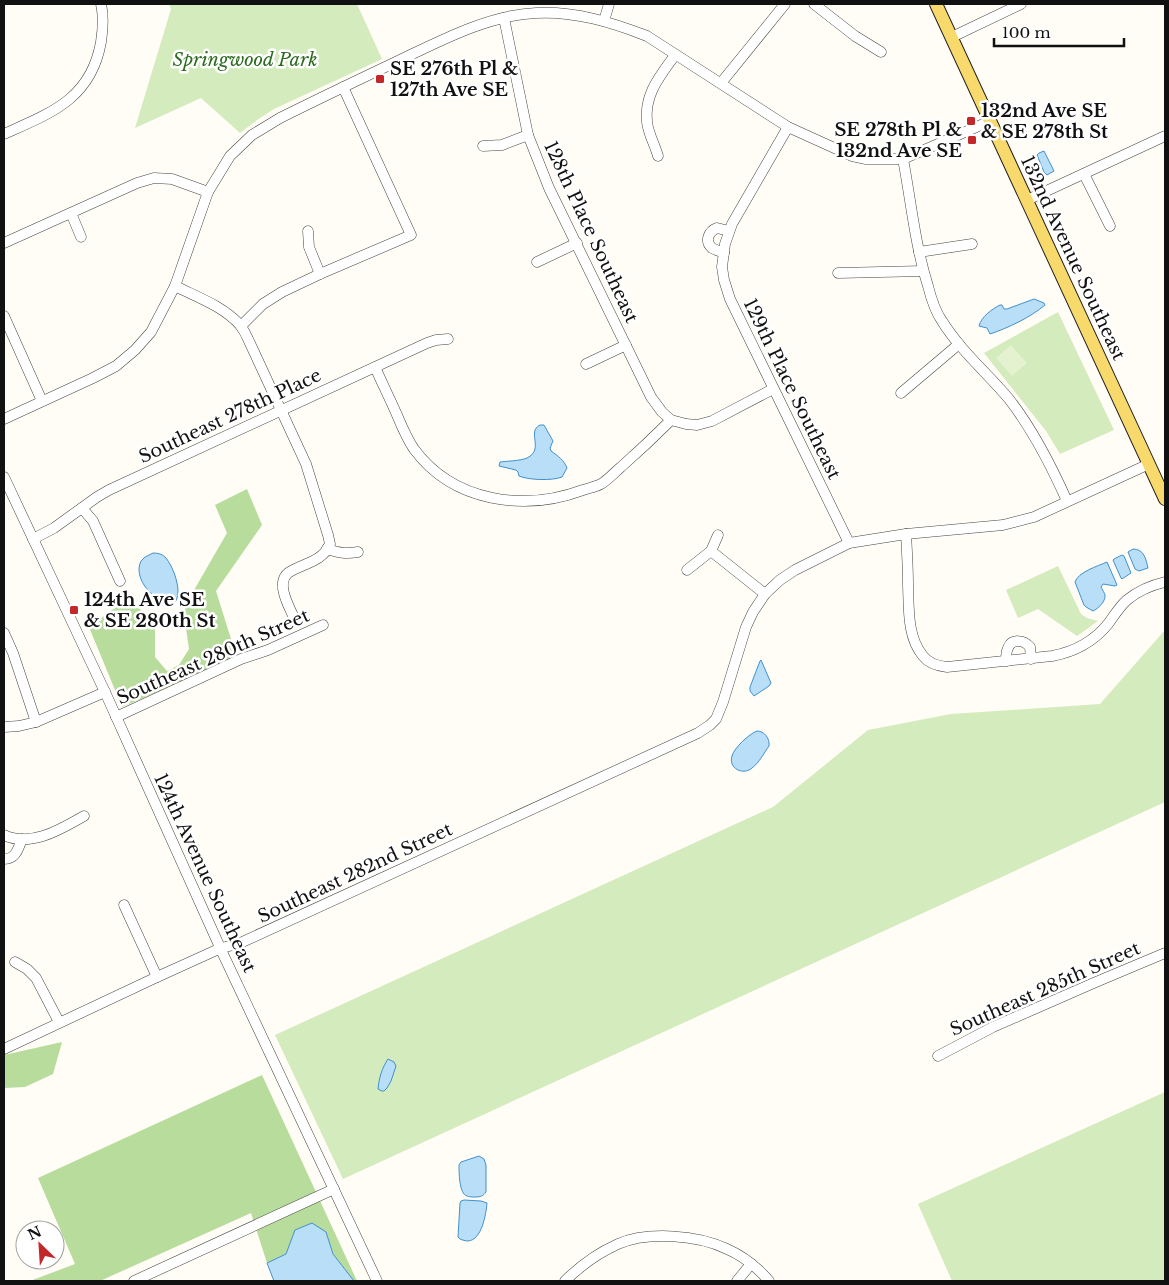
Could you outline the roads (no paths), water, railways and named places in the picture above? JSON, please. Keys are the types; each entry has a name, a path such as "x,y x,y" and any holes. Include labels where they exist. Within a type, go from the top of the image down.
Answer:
{"main road":[{"name":"132nd Avenue Southeast","path":"936,4 1165,499"}],"street":[{"path":"4,134 49,114 69,100 91,74 100,50 104,26 101,4"},
{"path":"604,21 609,4"},
{"path":"720,83 784,4"},
{"path":"814,4 855,36 881,52"},
{"path":"952,37 1021,4"},
{"path":"4,419 116,366 135,350 151,332 175,286 208,192 230,156 252,135 280,118 459,32 504,18 535,13 577,15 604,21 647,36 788,127 859,158 903,159 990,121"},
{"name":"128th Place Southeast","path":"504,18 528,135 549,188 652,397 662,412 671,420"},
{"path":"658,156 647,124 647,105 652,90 675,54"},
{"path":"241,326 263,304 282,292 411,235 343,87"},
{"path":"729,231 717,228 713,230 708,237 712,248 724,249 732,224 788,127"},
{"path":"483,146 502,144 528,135"},
{"path":"1027,200 1164,140"},
{"path":"903,159 923,271 932,300 941,320 959,344 1015,408 1050,463 1067,501"},
{"path":"1084,174 1110,226"},
{"path":"4,243 137,183 154,178 172,179 208,192"},
{"path":"71,213 81,237"},
{"path":"308,231 309,247 320,274"},
{"path":"537,262 577,243"},
{"path":"919,252 972,244"},
{"name":"129th Place Southeast","path":"724,249 722,267 730,299 849,543"},
{"path":"838,273 923,271"},
{"path":"175,286 210,303 228,314 241,326 282,410 309,472 330,544 325,553 289,573 283,579 284,593 296,620"},
{"path":"4,316 42,402"},
{"name":"Southeast 278th Place","path":"33,539 54,528 109,490 427,343 448,339"},
{"path":"901,393 959,344"},
{"path":"586,364 626,346"},
{"path":"375,367 413,447 421,458 435,471 471,493 491,498 538,501 561,497 601,484 671,420 697,425 712,421 773,389"},
{"path":"711,551 766,594 780,580 796,570 849,543 906,534 1012,524 1034,517 1149,464"},
{"name":"124th Avenue Southeast","path":"4,477 105,692 221,948 378,1281"},
{"path":"82,508 93,521 120,581"},
{"path":"906,534 912,635 924,658 935,665 947,668 1065,654 1098,634 1128,598 1165,582"},
{"path":"686,570 711,551 718,535"},
{"path":"327,549 346,554 358,552"},
{"name":"Southeast 282nd Street","path":"4,1049 157,976 221,948 238,944 698,733 716,719 746,627 753,612 766,594"},
{"name":"Southeast 280th Street","path":"116,717 241,659 268,650 323,626"},
{"path":"4,633 13,653 36,722"},
{"path":"1007,661 1007,649 1009,645 1017,641 1022,641 1030,647 1031,658"},
{"name":"Southeast 280th Street","path":"4,727 36,722 105,692"},
{"path":"4,835 10,838 22,839 40,838 58,831 84,816"},
{"path":"4,860 10,860 15,856 22,839"},
{"path":"124,905 157,976"},
{"name":"Southeast 285th Street","path":"938,1056 993,1027 1165,953"},
{"path":"15,962 27,969 36,978 59,1022"},
{"path":"134,1281 334,1189"},
{"path":"565,1281 590,1259 620,1243 654,1236 677,1236 727,1248 752,1264 769,1281"},
{"path":"737,1281 752,1264"}],"water":[{"path":"1044,151 1054,171 1047,175 1037,155"},
{"path":"1034,299 1045,305 1019,322 990,334 987,328 979,326 984,316 1000,305 1007,309"},
{"path":"544,425 553,441 550,448 551,451 562,460 567,468 562,477 540,480 528,478 519,476 516,470 499,466 500,462 524,459 532,454 535,450 536,428"},
{"path":"1137,549 1142,553 1148,568 1139,571 1135,569 1128,552"},
{"path":"153,553 165,557 175,576 178,592 177,599 173,604 167,606 148,591 140,576 139,568 141,561"},
{"path":"1122,555 1131,573 1122,579 1113,560"},
{"path":"1107,562 1117,585 1103,584 1101,587 1105,594 1104,600 1093,611 1084,605 1075,582 1084,572"},
{"path":"761,660 771,683 754,696 750,691 750,687"},
{"path":"757,731 762,732 766,736 769,740 769,746 752,768 745,771 737,770 731,760 733,753 742,742"},
{"path":"388,1059 394,1062 396,1066 391,1081 387,1088 382,1091 378,1089 379,1081"},
{"path":"479,1156 484,1159 486,1165 486,1192 480,1196 469,1197 462,1191 459,1165 461,1162"},
{"path":"464,1200 487,1203 480,1231 473,1240 468,1241 458,1237 460,1203"},
{"path":"312,1223 326,1232 333,1254 354,1281 274,1281 267,1263 286,1254 295,1230"}],"place":[{"name":"SE 276th Pl & 127th Ave SE","path":"380,79"},
{"name":"132nd Ave SE & SE 278th St","path":"971,121"},
{"name":"SE 278th Pl & 132nd Ave SE","path":"972,140"},
{"name":"124th Ave SE & SE 280th St","path":"74,610"}],"park label":[{"name":"Springwood Park","path":"245,60"}]}
